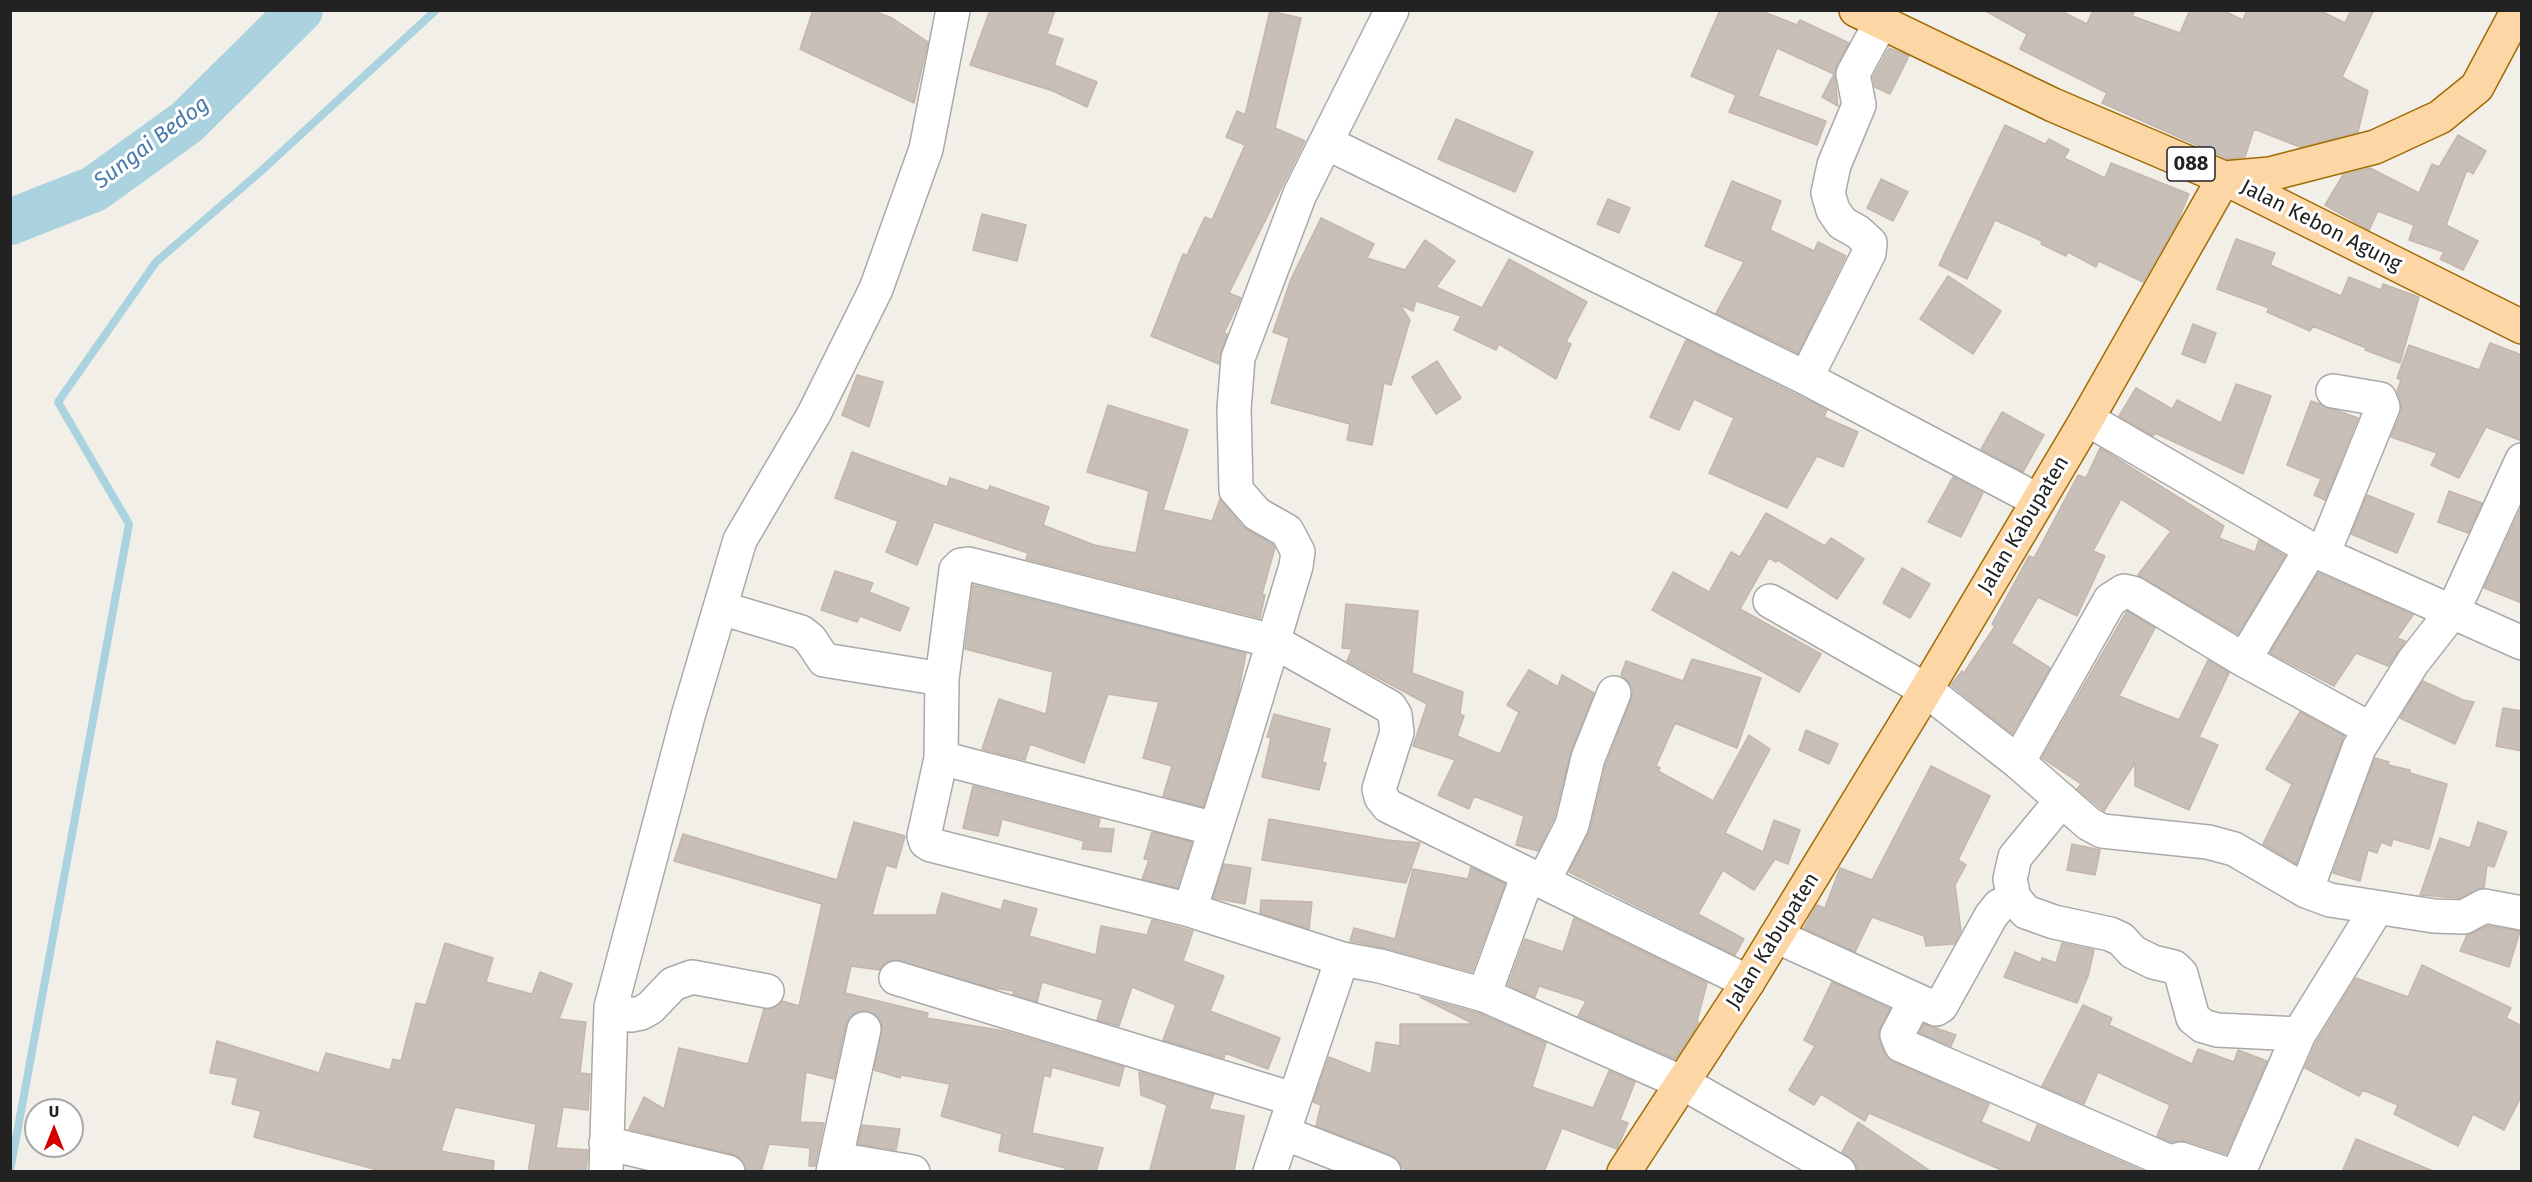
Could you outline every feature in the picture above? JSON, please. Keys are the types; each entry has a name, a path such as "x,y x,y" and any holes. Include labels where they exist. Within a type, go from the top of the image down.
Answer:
{"main road":[{"path":"2224,178 2270,174 2375,147 2440,117 2477,87 2518,10"},
{"name":"Jalan Kebon Agung","path":"1869,16 2053,105 2224,178 2522,327"},
{"name":"Jalan Kabupaten","path":"1624,1172 1748,982 1926,690 2087,419 2224,178"}],"street":[{"path":"728,1172 606,1157 610,1007 688,717 722,608 740,540 814,414 876,289 926,149 953,10"},
{"path":"1190,910 1296,566 1298,552 1287,531 1257,514 1236,490 1234,409 1238,358 1300,194 1392,10"},
{"path":"1806,378 1869,253 1870,243 1858,232 1842,223 1833,210 1828,193 1834,165 1859,105 1853,74 1869,16"},
{"path":"1327,143 1806,378 2037,500"},
{"path":"2244,660 2317,551 2383,407 2380,399 2333,392"},
{"path":"2087,419 2317,551 2522,643"},
{"path":"2306,891 2359,748 2413,662 2453,611 2522,460"},
{"path":"1748,982 1388,806 1381,797 1379,789 1397,732 1395,715 1390,707 1273,641 968,564 961,565 956,570 942,679 941,758 924,836 931,845 1190,910 1342,959 1380,966 1484,995 1683,1083 1801,1161 1839,1172"},
{"path":"2018,762 2110,600 2119,593 2133,593 2244,660 2370,729"},
{"path":"1770,601 1926,690 2018,762 2089,824 2102,831 2208,842 2234,849 2306,891 2330,900 2377,908 2464,917 2484,906 2522,913"},
{"path":"722,608 801,632 810,639 824,660 942,679"},
{"path":"1484,995 1535,879 1572,825 1588,758 1614,693"},
{"path":"941,758 1215,830"},
{"path":"2062,800 2015,857 2010,879 2014,898 2026,912 2054,922 2110,934 2121,939 2133,952 2153,962 2174,967 2181,974 2193,1018 2203,1026 2217,1030 2299,1034"},
{"path":"1776,936 1936,1009 1941,1006 1991,916 1999,906 2014,898"},
{"path":"2239,1172 2299,1034 2377,908"},
{"path":"1270,1172 1342,959"},
{"path":"610,1007 631,1015 641,1013 650,1008 673,984 692,977 767,991"},
{"path":"896,978 1293,1100"},
{"path":"1915,1001 1897,1035 1901,1045 2170,1162 2181,1159 2220,1172"},
{"path":"864,1029 835,1165 913,1172"},
{"path":"1284,1133 1384,1172"}],"building":[{"path":"813,10 871,10 892,18 928,42 914,103 800,49"},
{"path":"990,10 1055,10 1047,34 1063,39 1054,65 1097,82 1087,107 1053,91 970,65"},
{"path":"1720,10 1759,10 1797,25 1800,20 1849,43 1836,66 1838,106 1822,97 1834,74 1777,48 1758,96 1826,121 1817,145 1729,112 1736,95 1691,76"},
{"path":"1984,10 2059,10 2087,24 2093,10 2135,10 2132,16 2180,33 2190,10 2222,10 2243,20 2247,10 2319,10 2345,23 2351,10 2374,10 2342,77 2368,91 2358,132 2300,147 2254,129 2245,157 2228,159 2102,103 2107,93 2020,49 2027,34"},
{"path":"1270,11 1301,18 1275,128 1305,141 1229,293 1241,298 1224,333 1227,334 1219,364 1151,336 1183,254 1187,255 1205,217 1212,220 1245,145 1226,137 1237,111 1245,115"},
{"path":"1889,48 1909,56 1890,94 1875,87 1873,77"},
{"path":"1456,119 1533,152 1515,192 1438,159"},
{"path":"2005,125 2045,144 2049,139 2069,150 2064,158 2105,178 2111,163 2189,194 2178,221 2143,282 2099,261 2096,267 2068,252 2066,256 2041,244 2042,241 1995,220 1967,279 1939,265"},
{"path":"2458,135 2486,151 2473,174 2467,170 2446,225 2478,241 2463,270 2440,259 2444,252 2409,240 2414,225 2378,211 2369,230 2325,205 2343,175 2370,168 2419,193 2432,164 2439,167"},
{"path":"1881,179 1908,192 1893,221 1867,208"},
{"path":"1732,181 1781,201 1770,230 1814,251 1818,242 1846,256 1798,353 1716,313 1744,262 1705,246"},
{"path":"1608,199 1630,208 1619,233 1597,224"},
{"path":"982,214 1026,225 1017,261 973,250"},
{"path":"1321,218 1374,244 1367,258 1405,270 1425,240 1455,261 1436,287 1482,308 1509,259 1587,302 1566,342 1571,344 1556,379 1499,344 1496,350 1454,330 1461,316 1416,301 1413,311 1400,305 1410,320 1391,385 1384,383 1372,445 1347,440 1350,424 1271,403 1289,338 1273,332 1291,279"},
{"path":"2236,239 2275,253 2270,265 2341,296 2349,277 2381,290 2383,284 2419,297 2400,363 2313,326 2310,331 2267,312 2269,308 2217,289"},
{"path":"1948,276 2001,311 1973,354 1920,319"},
{"path":"2193,324 2216,333 2205,363 2182,354"},
{"path":"1686,340 1827,410 1824,417 1858,432 1843,467 1817,456 1787,508 1709,473 1734,418 1694,399 1679,430 1650,417"},
{"path":"2490,343 2522,355 2522,441 2486,427 2459,478 2431,465 2437,453 2391,437 2401,413 2401,401 2397,391 2401,380 2397,378 2409,345 2479,370"},
{"path":"1437,361 1461,398 1436,414 1412,377"},
{"path":"857,375 883,382 869,427 842,415"},
{"path":"2236,384 2271,396 2243,474 2155,433 2153,436 2119,416 2136,388 2172,409 2177,400 2221,423"},
{"path":"2311,401 2358,418 2325,500 2314,495 2321,479 2287,465"},
{"path":"1108,405 1188,430 1163,510 1212,521 1220,499 1243,527 1273,545 1275,548 1262,594 1265,595 1260,618 1026,559 1028,553 934,522 917,565 886,552 898,521 835,498 852,452 947,487 950,478 988,491 990,486 1049,507 1043,525 1094,545 1136,553 1149,491 1087,472"},
{"path":"2002,412 2044,435 2023,472 1981,449"},
{"path":"2100,448 2224,526 2219,538 2255,552 2259,540 2285,556 2238,634 2138,575 2171,531 2121,499 2093,551 2105,556 2077,616 2038,597 2011,643 2050,668 2012,734 1951,685 1962,671 1964,673 1995,626 1992,624 2029,556 2034,558 2078,475 2086,478"},
{"path":"1953,477 1983,493 1961,537 1928,522"},
{"path":"2449,491 2482,503 2468,533 2438,522"},
{"path":"2367,495 2414,514 2397,553 2351,534"},
{"path":"2522,506 2522,603 2484,588"},
{"path":"1766,513 1825,546 1831,538 1864,559 1837,599 1778,560 1776,562 1769,558 1740,609 1821,654 1799,692 1652,610 1673,572 1709,592 1731,552 1740,557"},
{"path":"1902,568 1930,584 1910,618 1883,603"},
{"path":"835,571 873,583 869,592 909,608 900,631 860,616 857,622 821,610"},
{"path":"2318,573 2413,615 2397,638 2405,641 2388,666 2356,653 2334,686 2270,653"},
{"path":"973,585 1246,653 1238,694 1203,807 1163,796 1172,766 1143,758 1159,702 1108,694 1084,763 1030,744 1025,760 982,749 999,699 1046,714 1053,672 965,649"},
{"path":"1346,604 1418,611 1412,673 1463,692 1460,714 1464,716 1457,736 1500,754 1519,712 1507,705 1529,670 1558,687 1562,675 1594,693 1571,751 1554,818 1538,851 1516,845 1524,816 1474,796 1469,809 1438,795 1455,760 1413,746 1427,704 1347,661 1352,649 1342,648"},
{"path":"2127,611 2155,628 2119,696 2179,720 2208,660 2229,673 2199,737 2218,745 2189,810 2135,786 2135,763 2104,811 2077,789 2081,784 2042,758"},
{"path":"1692,659 1761,678 1737,748 1675,723 1656,766 1660,768 1658,771 1713,801 1749,735 1770,749 1725,833 1763,852 1774,820 1800,830 1788,864 1775,859 1754,890 1723,870 1698,914 1744,939 1735,955 1569,872 1590,830 1606,764 1631,700 1633,691 1629,682 1621,675 1626,661 1683,681"},
{"path":"2423,681 2463,700 2474,702 2455,744 2400,718"},
{"path":"2503,708 2522,711 2522,751 2496,746"},
{"path":"2300,712 2344,736 2296,864 2263,844 2292,784 2266,769"},
{"path":"1274,714 1330,729 1322,762 1326,763 1319,790 1262,777 1271,738 1267,737"},
{"path":"1806,730 1838,744 1829,764 1799,750"},
{"path":"2375,758 2389,762 2388,765 2410,770 2410,773 2447,784 2429,849 2393,839 2391,846 2381,842 2377,853 2368,850 2360,881 2333,873"},
{"path":"1931,766 1990,796 1958,860 1966,865 1955,885 1961,931 1954,944 1926,946 1924,936 1872,917 1855,952 1804,928 1817,905 1825,908 1840,868 1872,880"},
{"path":"973,786 1100,819 1098,828 1114,829 1111,852 1082,849 1084,841 1002,819 998,836 963,828"},
{"path":"1269,819 1387,840 1420,843 1406,883 1262,860"},
{"path":"854,822 905,836 896,868 886,865 872,915 936,915 942,893 1001,910 1004,900 1037,909 1029,936 1096,955 1101,926 1147,935 1152,920 1193,931 1183,961 1224,976 1210,1011 1280,1038 1268,1069 1225,1053 1224,1058 1163,1040 1176,1005 1132,987 1119,1026 1097,1020 1103,1000 1042,982 1037,1002 1013,994 1014,991 992,988 892,960 879,970 851,966 845,993 928,1013 927,1018 1004,1031 1124,1067 1119,1086 1052,1067 1050,1077 1044,1075 1032,1133 1103,1148 1096,1172 1064,1172 1065,1168 999,1151 1002,1134 941,1116 950,1084 901,1075 900,1078 874,1070 882,1024 876,1015 867,1011 858,1011 850,1017 846,1024 834,1079 806,1072 800,1122 824,1123 815,1166 809,1166 810,1148 769,1144 761,1172 746,1172 741,1159 732,1154 629,1129 644,1097 664,1109 679,1048 748,1064 764,1009 774,1008 782,1001 799,1006 822,904 674,861 683,834 837,880"},
{"path":"2478,822 2507,832 2494,867 2487,865 2484,888 2459,898 2420,895 2440,838 2470,848"},
{"path":"1152,832 1192,842 1177,888 1142,879 1149,860 1144,859"},
{"path":"2072,844 2100,850 2095,875 2067,870"},
{"path":"1224,864 1251,868 1245,904 1213,898"},
{"path":"1471,867 1505,884 1472,972 1385,948 1350,941 1354,928 1395,939 1413,869 1468,879"},
{"path":"1261,900 1312,902 1309,929 1260,913"},
{"path":"1574,918 1707,983 1697,1021 1699,1023 1675,1059 1578,1016 1586,1001 1539,986 1535,997 1508,985 1525,939 1563,952"},
{"path":"2487,926 2520,931 2509,967 2460,951 2467,935"},
{"path":"445,943 493,958 486,982 532,994 540,972 572,984 559,1019 586,1022 580,1073 590,1074 588,1110 563,1107 556,1148 588,1150 586,1172 528,1172 536,1124 455,1107 441,1151 494,1161 493,1172 385,1172 254,1137 261,1111 232,1104 238,1078 210,1073 217,1041 319,1073 326,1053 390,1070 393,1059 401,1061 416,1003 426,1005"},
{"path":"2062,943 2094,950 2088,976 2077,1003 2004,977 2015,952 2041,963 2042,958 2056,963"},
{"path":"2422,965 2511,1008 2506,1018 2522,1026 2522,1095 2504,1130 2473,1114 2458,1146 2394,1114 2398,1105 2363,1090 2359,1096 2305,1068 2316,1043 2356,978 2408,997"},
{"path":"1832,982 1890,1009 1878,1034 1884,1053 1894,1062 1989,1104 1981,1122 2030,1143 2037,1125 2145,1172 2006,1172 1869,1113 1865,1121 1821,1094 1814,1105 1789,1090 1815,1046 1804,1040"},
{"path":"1420,997 1478,1013 1546,1043 1532,1087 1593,1108 1609,1071 1635,1082 1620,1120 1628,1123 1617,1149 1562,1128 1544,1172 1418,1172 1402,1168 1398,1160 1391,1155 1316,1126 1321,1105 1313,1102 1329,1057 1371,1074 1376,1042 1400,1046 1400,1024 1474,1024"},
{"path":"2083,1005 2112,1018 2109,1025 2192,1064 2198,1049 2234,1062 2238,1050 2267,1061 2226,1154 2187,1141 2171,1142 2157,1136 2170,1105 2098,1072 2084,1104 2042,1086"},
{"path":"1924,1024 1956,1035 1951,1046 1919,1033"},
{"path":"1139,1072 1214,1094 1209,1109 1244,1116 1234,1172 1150,1170 1167,1105 1141,1095"},
{"path":"1858,1122 1932,1172 1858,1172 1855,1162 1842,1152"},
{"path":"862,1125 900,1129 896,1150 858,1144"},
{"path":"2356,1139 2433,1171 2433,1172 2342,1172"}],"waterway":[{"name":"Sungai Bedog","path":"10,222 94,189 187,122 300,10"},
{"path":"10,1171 129,524 58,402 156,262 260,172 436,10"}]}
